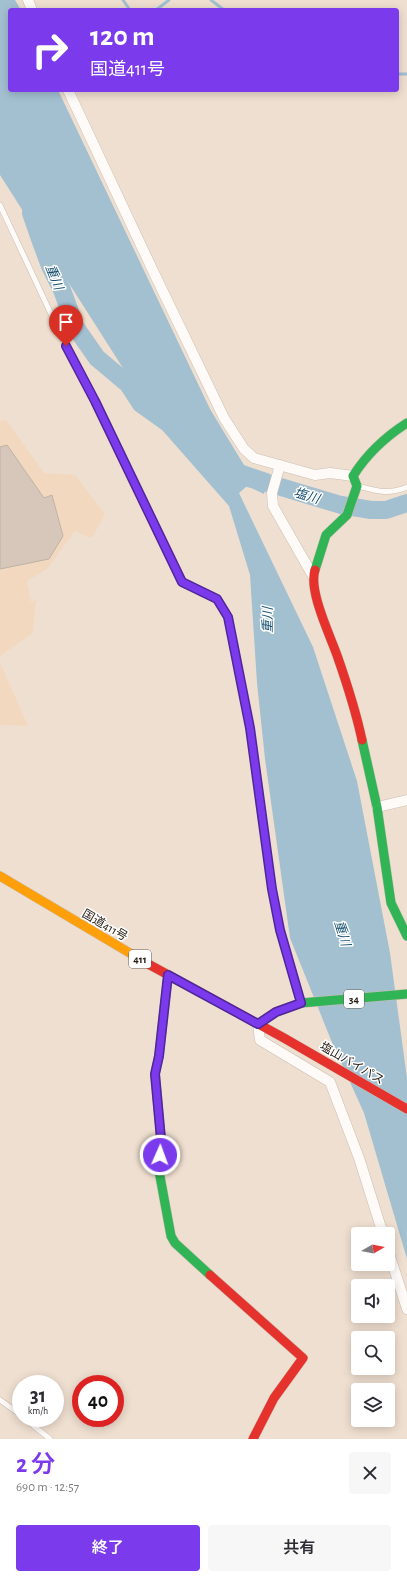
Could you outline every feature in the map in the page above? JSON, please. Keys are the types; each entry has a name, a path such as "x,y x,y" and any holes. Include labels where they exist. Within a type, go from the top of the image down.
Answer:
{"main road":[{"path":"407,422 361,462 353,476 357,486 347,515 326,535 313,576 319,608 338,658 361,735 377,807 391,903 407,936"},
{"name":"国道411号","path":"0,876 94,933 284,1038"},
{"path":"168,975 159,1056 155,1074 161,1139 159,1171 171,1236 175,1243 303,1358 274,1398 253,1439"},
{"name":"34","path":"258,1024 276,1012 301,1003 407,994"},
{"name":"塩山バイパス","path":"284,1038 407,1109"}],"street":[{"path":"69,92 224,418 244,449 254,458 315,475 330,473 353,476"},
{"path":"280,465 272,493 272,506 313,576"},
{"path":"377,807 407,800"},
{"path":"258,1024 260,1040 330,1082 359,1158 381,1227"},
{"path":"395,1271 407,1309"}],"lane":[{"path":"0,205 66,346 95,401 182,582 217,599 228,617 250,728 272,889 280,930 301,1003"},
{"path":"357,486 382,492 397,491 407,487"},
{"path":"0,1400 12,1409"},
{"path":"35,1427 50,1439"}],"shaded area":[{"path":"6,420 44,473 75,475 105,514 92,538 75,531 47,569 27,581 31,602 36,600 33,633 0,656 0,421"},
{"path":"0,663 28,726 0,725"}],"water":[{"path":"0,0 15,0 20,8 8,8 8,92 59,92 210,409 244,465 270,474 264,494 247,486 239,493 313,647 357,781 390,953 407,1078 407,1259 364,1113 331,1040 290,938 265,759 257,683 250,575 229,506 163,431 0,175"}],"building":[{"path":"7,445 44,498 52,495 63,536 49,559 0,569 0,447"}],"waterway":[{"path":"123,0 129,8"},
{"path":"159,8 169,0"},
{"path":"211,0 221,8"},
{"path":"399,74 407,74"},
{"name":"重川","path":"31,213 50,266 62,290 76,328 97,358 128,384 141,404 169,424"},
{"name":"塩川","path":"243,477 341,505 371,510 386,510 407,503"}],"traffic: fast":[{"path":"315,570 326,535 347,515 357,486 353,476 364,460 377,446 407,423"},
{"path":"362,740 377,807 391,903 407,936"},
{"path":"168,975 159,1056 155,1074 161,1139 159,1171 171,1236 175,1243 210,1275"},
{"path":"258,1024 276,1012 301,1003 407,994"}],"traffic: slow":[{"path":"0,876 150,965"}],"traffic: jam":[{"path":"315,570 314,579 317,602 345,678 362,740"},
{"path":"150,965 284,1038 407,1109"},
{"path":"210,1275 303,1358 274,1398 253,1439"}],"route":[{"path":"66,346 95,401 182,582 217,599 228,617 250,728 272,889 280,930 301,1003 276,1012 258,1024 168,975 159,1056 155,1074 161,1139 160,1155"}]}
